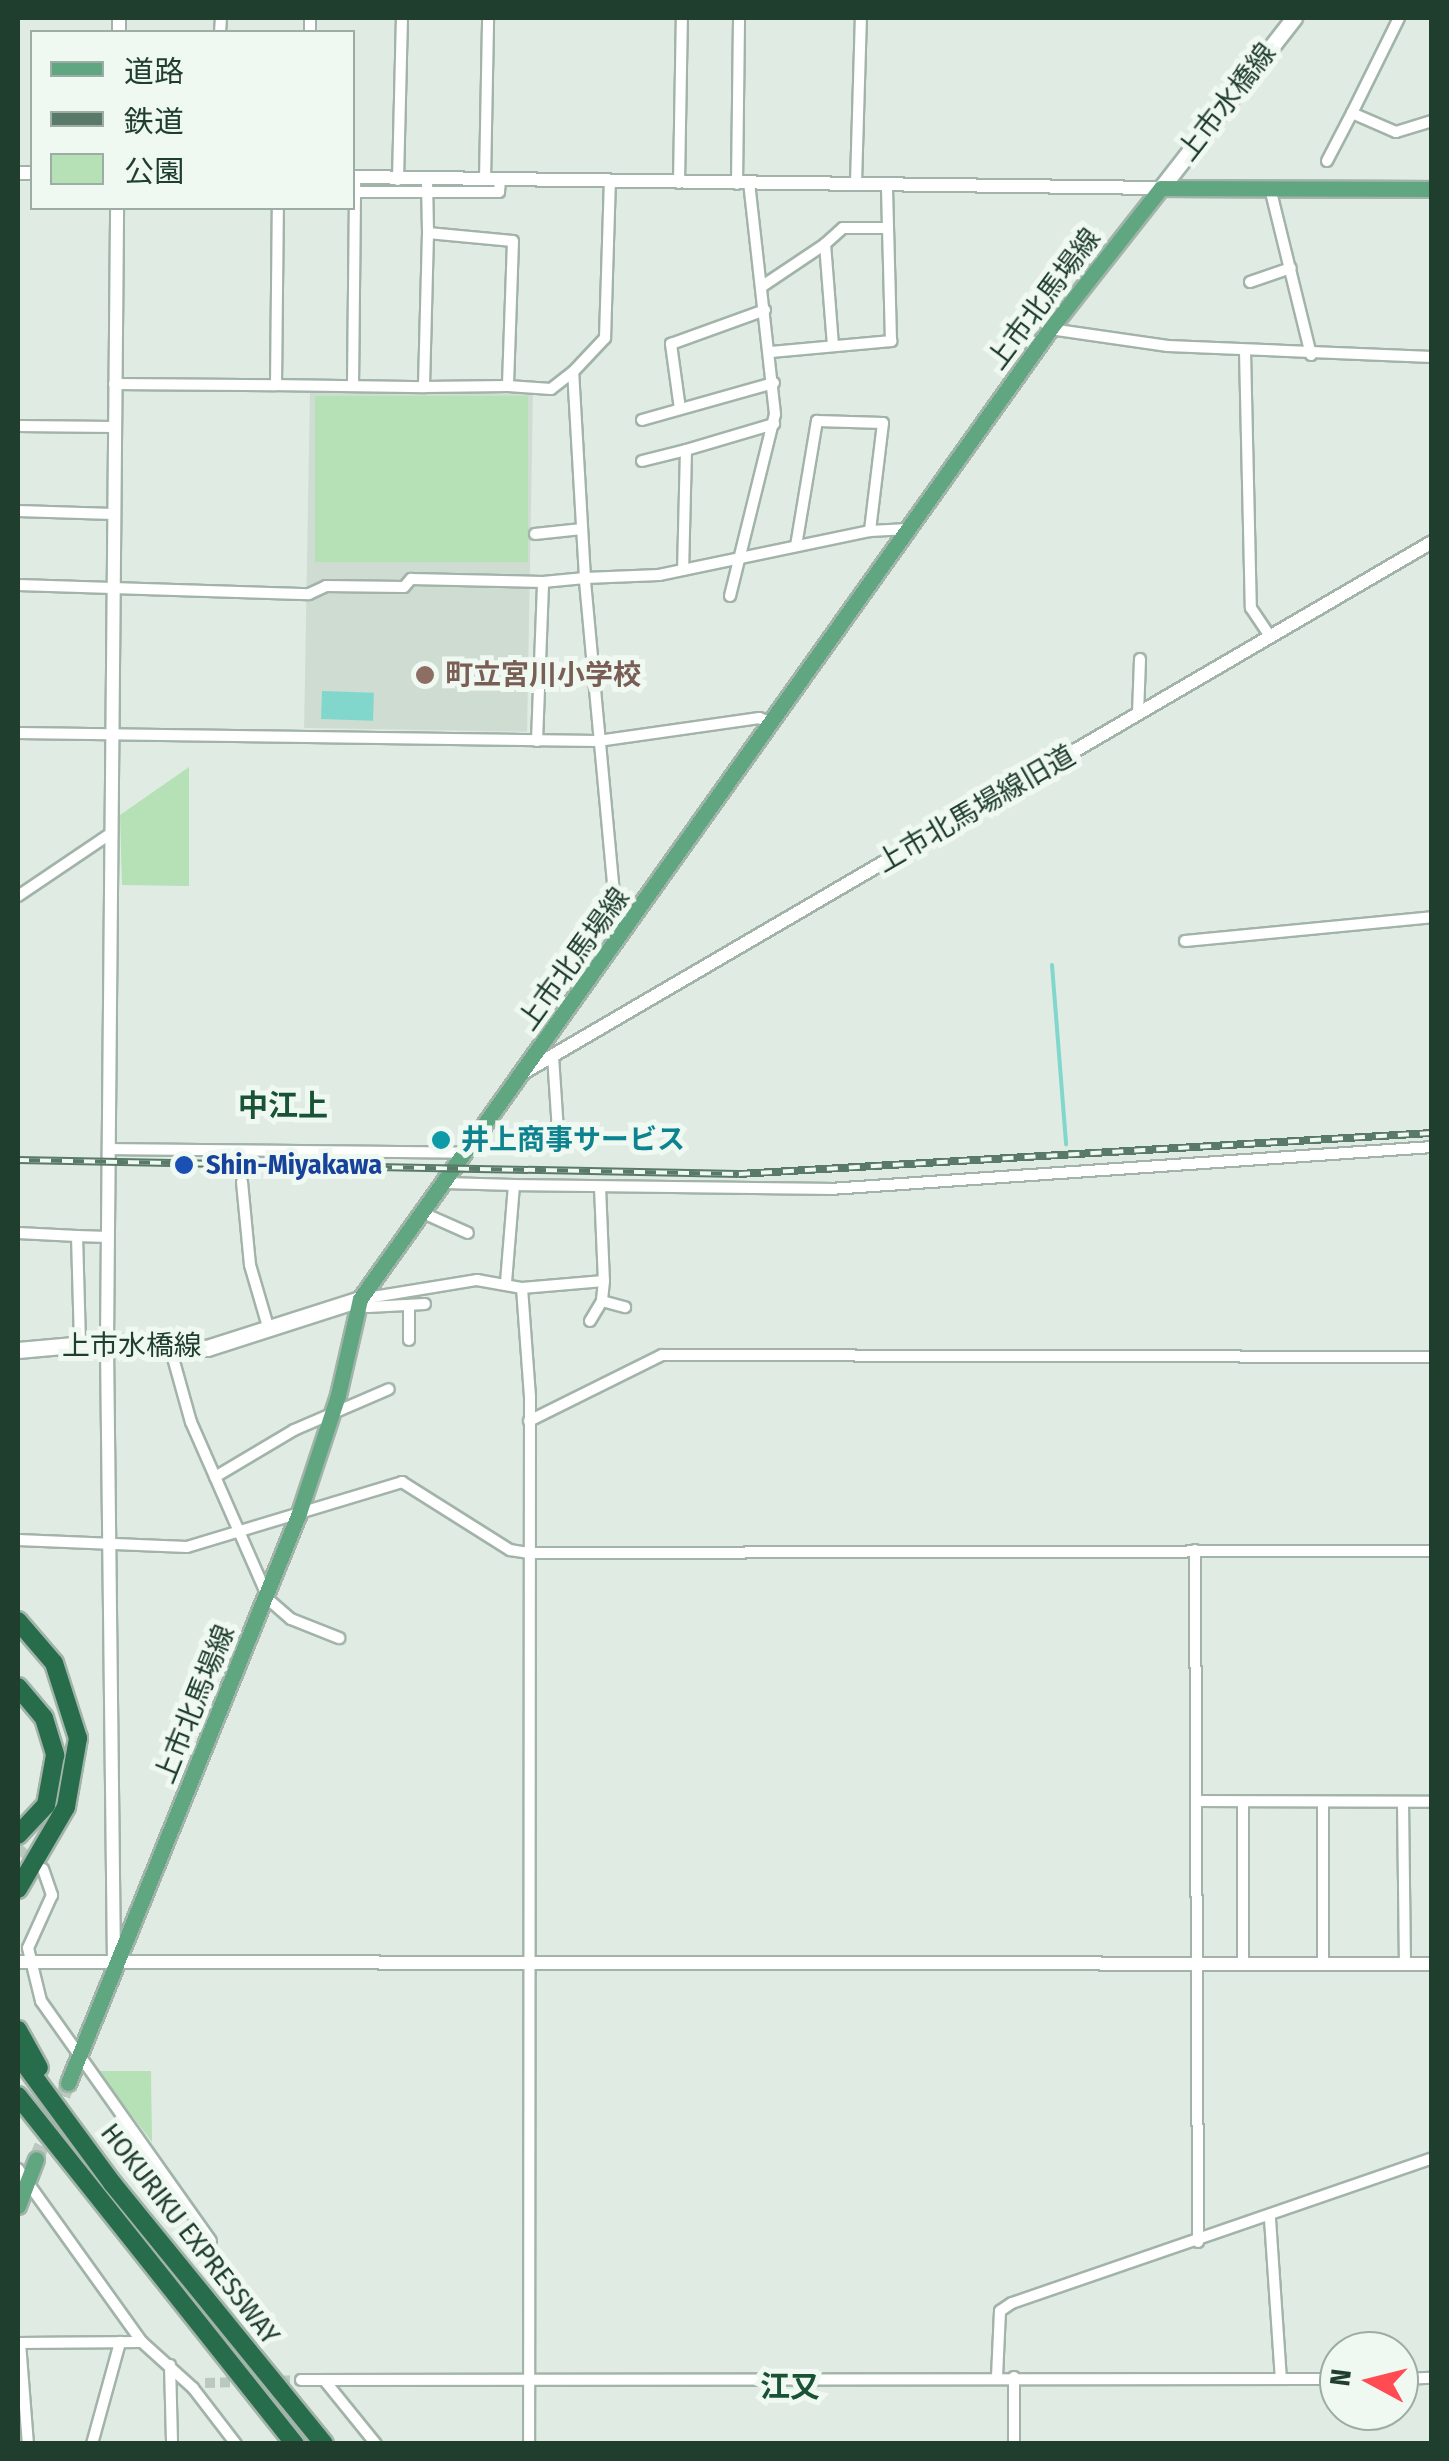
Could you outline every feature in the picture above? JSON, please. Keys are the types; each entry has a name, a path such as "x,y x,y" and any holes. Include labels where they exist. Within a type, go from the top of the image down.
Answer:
{"highway":[{"path":"18,1621 54,1664 78,1738 66,1808 18,1889"},
{"path":"18,1687 44,1718 55,1755 46,1805 18,1835"},
{"path":"18,2030 181,2270"},
{"name":"HOKURIKU EXPRESSWAY","path":"18,2055 181,2270 324,2444"},
{"name":"HOKURIKU EXPRESSWAY","path":"18,2096 295,2444"},
{"path":"18,2106 92,2192"}],"main road":[{"name":"上市水橋線","path":"1160,188 1294,18"},
{"path":"1160,188 1432,190"},
{"name":"上市北馬場線","path":"68,2083 299,1513 332,1413 360,1299 1050,329 1160,188"},
{"name":"上市水橋線","path":"18,1350 107,1342 207,1348 270,1332 360,1299"},
{"path":"18,2206 22,2174 36,2158"}],"street":[{"path":"398,180 402,18"},
{"path":"485,180 488,18"},
{"path":"679,183 682,18"},
{"path":"730,596 774,424 772,352 764,286 743,184 738,18"},
{"path":"856,183 861,18"},
{"path":"1327,160 1399,18"},
{"path":"1352,113 1396,132 1432,121"},
{"path":"355,185 398,180 427,186 500,180 1160,188"},
{"path":"355,185 499,192 500,180"},
{"path":"114,384 550,388 573,372 605,338 610,182"},
{"path":"772,352 892,341 887,184"},
{"path":"424,387 427,186"},
{"path":"1270,188 1310,355"},
{"path":"114,1963 107,1342 117,210"},
{"path":"276,385 278,210"},
{"path":"353,385 354,210"},
{"path":"764,286 843,228 886,228"},
{"path":"428,233 513,242 508,386"},
{"path":"825,244 833,346"},
{"path":"1250,282 1291,268"},
{"path":"680,409 670,344 765,310"},
{"path":"1050,329 1244,352 1432,358"},
{"path":"1244,352 1246,550 1252,608 1270,636"},
{"path":"573,372 585,578 618,941"},
{"path":"642,420 774,383"},
{"path":"796,546 817,421 883,422 870,531"},
{"path":"642,461 774,424"},
{"path":"18,426 114,427"},
{"path":"683,570 686,450"},
{"path":"18,511 113,514"},
{"path":"535,534 582,529"},
{"path":"18,585 310,594 326,586 404,587 411,579 543,582 683,570 870,531 908,530"},
{"name":"上市北馬場線旧道","path":"520,1075 1432,542"},
{"path":"537,740 543,582"},
{"path":"1138,714 1140,658"},
{"path":"18,733 598,741 760,718 772,723"},
{"path":"18,896 110,834"},
{"path":"1185,941 1432,918"},
{"path":"553,1056 559,1146"},
{"path":"444,1183 830,1189 1432,1147"},
{"path":"108,1149 467,1153"},
{"path":"242,1182 250,1264 270,1332"},
{"path":"506,1284 514,1185"},
{"path":"590,1322 602,1301 604,1281 600,1187"},
{"path":"423,1213 468,1233"},
{"path":"18,1233 108,1237"},
{"path":"77,1236 80,1343"},
{"path":"360,1299 476,1280 522,1288 604,1281"},
{"path":"522,1288 530,1421 529,2444"},
{"path":"360,1299 368,1308 425,1304"},
{"path":"602,1301 626,1308"},
{"path":"408,1305 409,1340"},
{"path":"170,1347 215,1477 266,1591 292,1619 339,1638"},
{"path":"530,1421 662,1356 1432,1357"},
{"path":"215,1477 332,1413 390,1389"},
{"path":"18,1540 176,1548 402,1482 510,1550 528,1553 1432,1551"},
{"path":"1196,1550 1200,1801 1196,1962 1198,2242"},
{"path":"1200,1801 1432,1802"},
{"path":"1403,1802 1404,1964"},
{"path":"1243,1803 1243,1963"},
{"path":"1323,1803 1324,1963"},
{"path":"43,1869 52,1894 23,1962 78,2061 212,2240"},
{"path":"23,1962 1432,1964"},
{"path":"997,2377 1000,2310 1270,2218 1348,2184 1432,2158"},
{"path":"22,2174 142,2342 199,2386 236,2444"},
{"path":"1270,2218 1281,2380"},
{"path":"92,2444 120,2342"},
{"path":"28,2444 19,2343 142,2342"},
{"path":"170,2366 172,2444"},
{"path":"1014,2377 1014,2444"},
{"path":"302,2380 1319,2379"},
{"path":"325,2381 376,2444"}],"shaded area":[{"path":"310,390 533,394 527,732 304,728"}],"green space":[{"path":"315,396 528,396 528,562 315,562"},
{"path":"189,767 189,886 122,885 120,815"},
{"path":"98,2071 151,2071 152,2142"}],"water":[{"path":"322,691 374,693 373,721 321,719"}],"waterway":[{"path":"1052,965 1066,1144"}],"tunnel":[{"path":"18,1848 34,1862"},
{"path":"36,2159 68,2083"},
{"path":"205,2383 301,2380"}],"railway":[{"path":"18,1160 739,1174 1432,1133"}],"place":[{"name":"町立宮川小学校","path":"425,675"},
{"name":"井上商事サービス","path":"441,1140"},
{"name":"Shin-Miyakawa","path":"184,1165"}],"district":[{"name":"中江上","path":"283,1106"},
{"name":"江又","path":"790,2387"}]}
